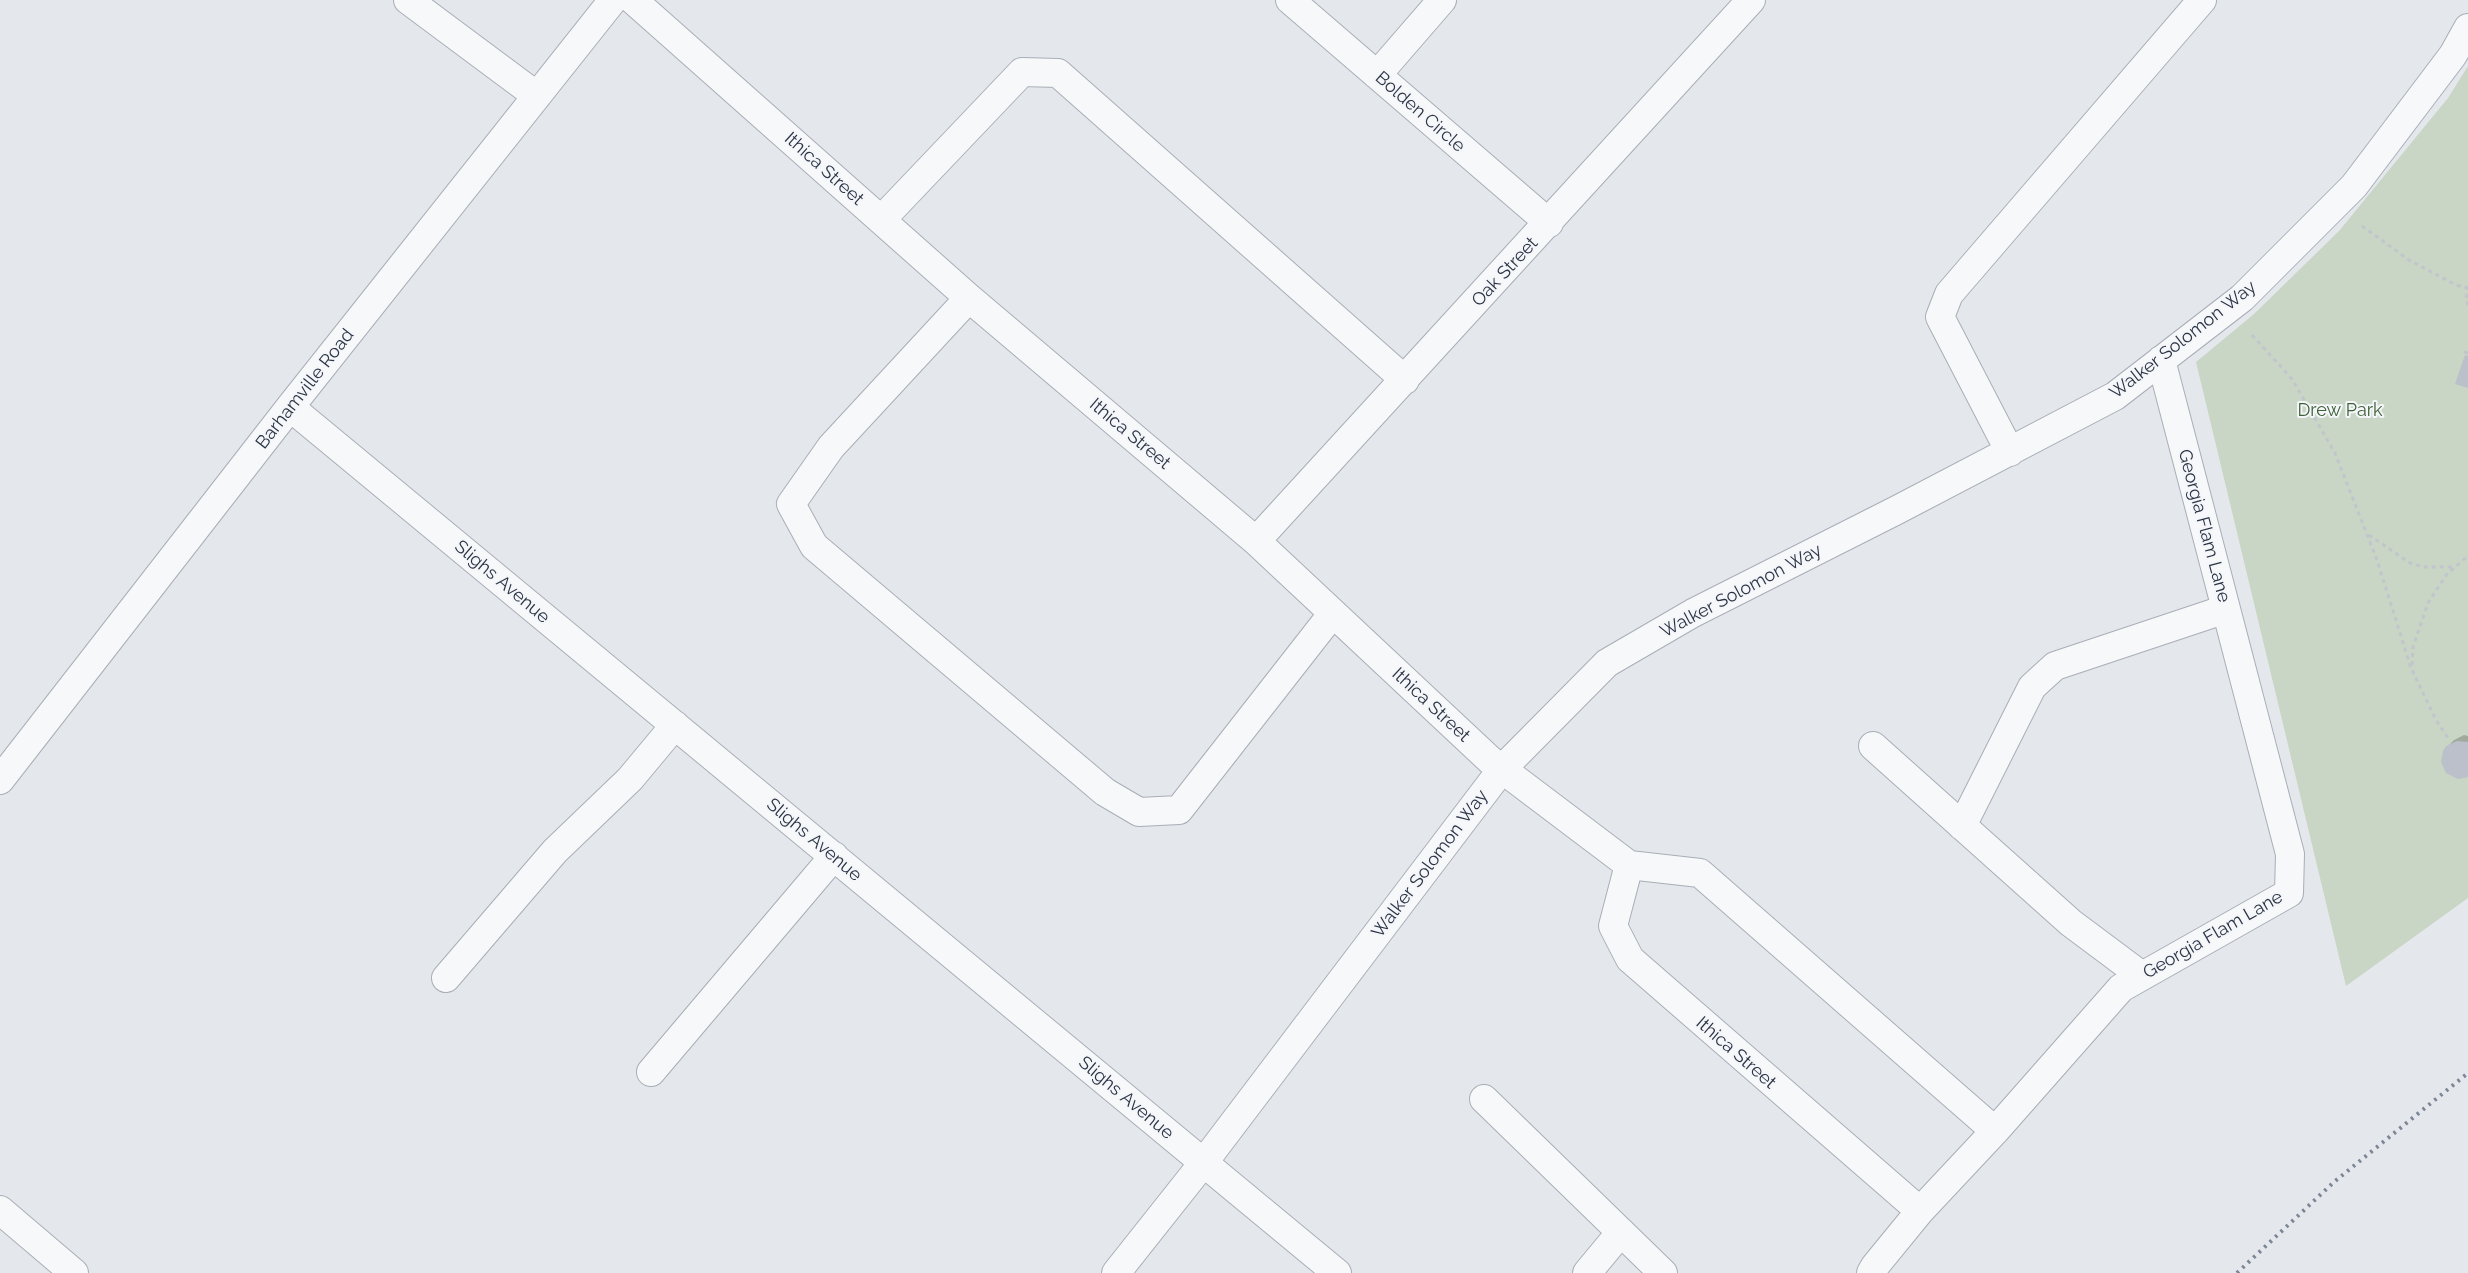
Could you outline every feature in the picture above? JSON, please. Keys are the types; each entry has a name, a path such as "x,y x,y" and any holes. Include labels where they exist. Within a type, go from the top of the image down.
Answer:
{"street":[{"path":"408,0 537,96"},
{"name":"Barhamville Road","path":"0,780 290,407 613,0"},
{"name":"Ithica Street","path":"633,0 969,298 1256,541 1502,769 1629,865 1614,926 1630,959 1920,1211"},
{"name":"Bolden Circle","path":"1290,0 1549,223"},
{"path":"1377,75 1442,0"},
{"name":"Oak Street","path":"1256,541 1549,223 1751,0"},
{"path":"2010,452 1940,317 1949,294 2202,0"},
{"name":"Walker Solomon Way","path":"1116,1273 1204,1162 1502,769 1607,663 1693,613 2010,452 2115,396 2242,298 2336,205 2354,186 2453,55 2468,28"},
{"path":"881,220 1022,72 1058,72 1405,380"},
{"path":"969,298 831,447 791,504 814,546 1105,792 1139,812 1179,810 1334,613"},
{"name":"Georgia Flam Lane","path":"1871,1273 1920,1211 1996,1131 2121,988 2288,893 2290,854 2162,360"},
{"name":"Slighs Avenue","path":"290,407 1337,1273"},
{"path":"1962,826 2032,687 2055,666 2226,609"},
{"path":"446,978 555,851 630,779 675,725"},
{"path":"1872,746 2071,922 2142,976"},
{"path":"651,1072 834,856"},
{"path":"1629,865 1700,873 1996,1131"},
{"path":"1484,1099 1663,1273"},
{"path":"0,1210 74,1273"},
{"path":"1587,1273 1621,1232"}],"path":[{"path":"2336,205 2409,260 2456,285 2468,287 2468,305"},
{"path":"2228,309 2292,379 2335,453 2368,534 2411,668 2436,720 2448,738"},
{"path":"2368,534 2384,547 2410,563 2429,568 2454,567"},
{"path":"2411,668 2413,647 2428,603 2440,582 2468,556"}],"green space":[{"name":"Drew Park","path":"2468,66 2468,898 2346,986 2196,362 2254,314 2339,231 2448,98"}],"building":[{"path":"2465,355 2468,356 2468,388 2455,384"},
{"path":"2457,741 2468,742 2468,777 2458,779 2446,773 2441,762 2446,746"}],"railway":[{"path":"2237,1273 2334,1182 2468,1073"}]}
